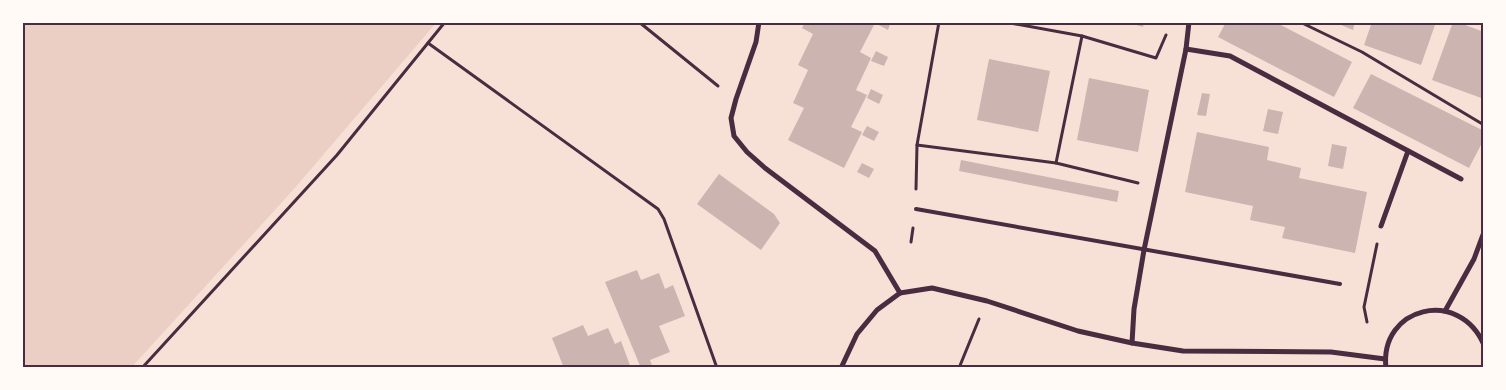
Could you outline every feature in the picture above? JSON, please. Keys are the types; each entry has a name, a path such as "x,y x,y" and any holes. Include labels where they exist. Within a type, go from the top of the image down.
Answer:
{"street":[{"path":"759,22 756,42 731,118 734,136 747,152 765,168 875,251 900,293"},
{"path":"1132,343 1134,309 1144,250 1186,49 1189,22"},
{"path":"1186,49 1230,56 1461,179"},
{"path":"1381,226 1408,151"},
{"path":"1445,310 1474,260 1484,232"},
{"path":"841,368 857,334 877,310 900,293 932,288 987,301 1078,332 1183,351 1331,352 1385,358"},
{"path":"1386,368 1385,358 1388,341 1398,327 1411,316 1428,310 1445,310 1458,315 1470,323 1484,345"}],"lane":[{"path":"916,208 1340,284"}],"path":[{"path":"142,368 337,155 445,22"},
{"path":"639,22 736,99"},
{"path":"911,242 916,208 917,145 939,22"},
{"path":"1005,22 1082,36 1156,58 1167,32"},
{"path":"1300,22 1362,52 1484,125"},
{"path":"1056,163 1082,36"},
{"path":"428,43 658,208 664,219 717,368"},
{"path":"917,145 1056,163 1138,184 1137,192"},
{"path":"1367,322 1364,308 1381,226"},
{"path":"959,368 987,301"}],"shaded area":[{"path":"22,23 436,23 294,189 131,368 23,367"}],"building":[{"path":"805,22 891,22 888,30 875,23 860,52 871,58 856,90 867,95 851,127 862,132 844,168 788,140 804,108 793,103 808,70 798,65 813,34 802,28"},
{"path":"1126,22 1144,22 1143,27"},
{"path":"1226,22 1275,22 1352,62 1334,97 1218,37"},
{"path":"1334,22 1355,22 1353,30"},
{"path":"1372,22 1436,22 1421,65 1364,45"},
{"path":"1453,22 1484,32 1484,99 1432,80"},
{"path":"876,51 888,57 884,66 871,61"},
{"path":"989,59 1050,71 1038,132 977,120"},
{"path":"1371,74 1484,131 1484,139 1469,168 1353,108"},
{"path":"1089,78 1149,90 1138,152 1077,140"},
{"path":"871,89 883,95 879,104 867,98"},
{"path":"1202,93 1210,94 1206,116 1197,115"},
{"path":"1268,109 1283,112 1278,134 1263,131"},
{"path":"867,126 879,132 874,141 862,135"},
{"path":"1197,132 1269,147 1267,160 1301,168 1299,178 1367,192 1355,253 1282,238 1285,227 1250,220 1253,206 1185,192"},
{"path":"1332,144 1347,147 1343,169 1328,166"},
{"path":"961,160 1119,191 1117,202 959,171"},
{"path":"862,163 874,169 869,178 857,172"},
{"path":"719,174 774,214 780,223 761,250 697,204"},
{"path":"637,270 641,280 659,273 665,289 673,285 685,316 659,326 670,352 650,360 653,368 641,368 605,282"},
{"path":"583,325 588,336 608,328 615,344 621,341 631,368 564,368 552,338"}]}
